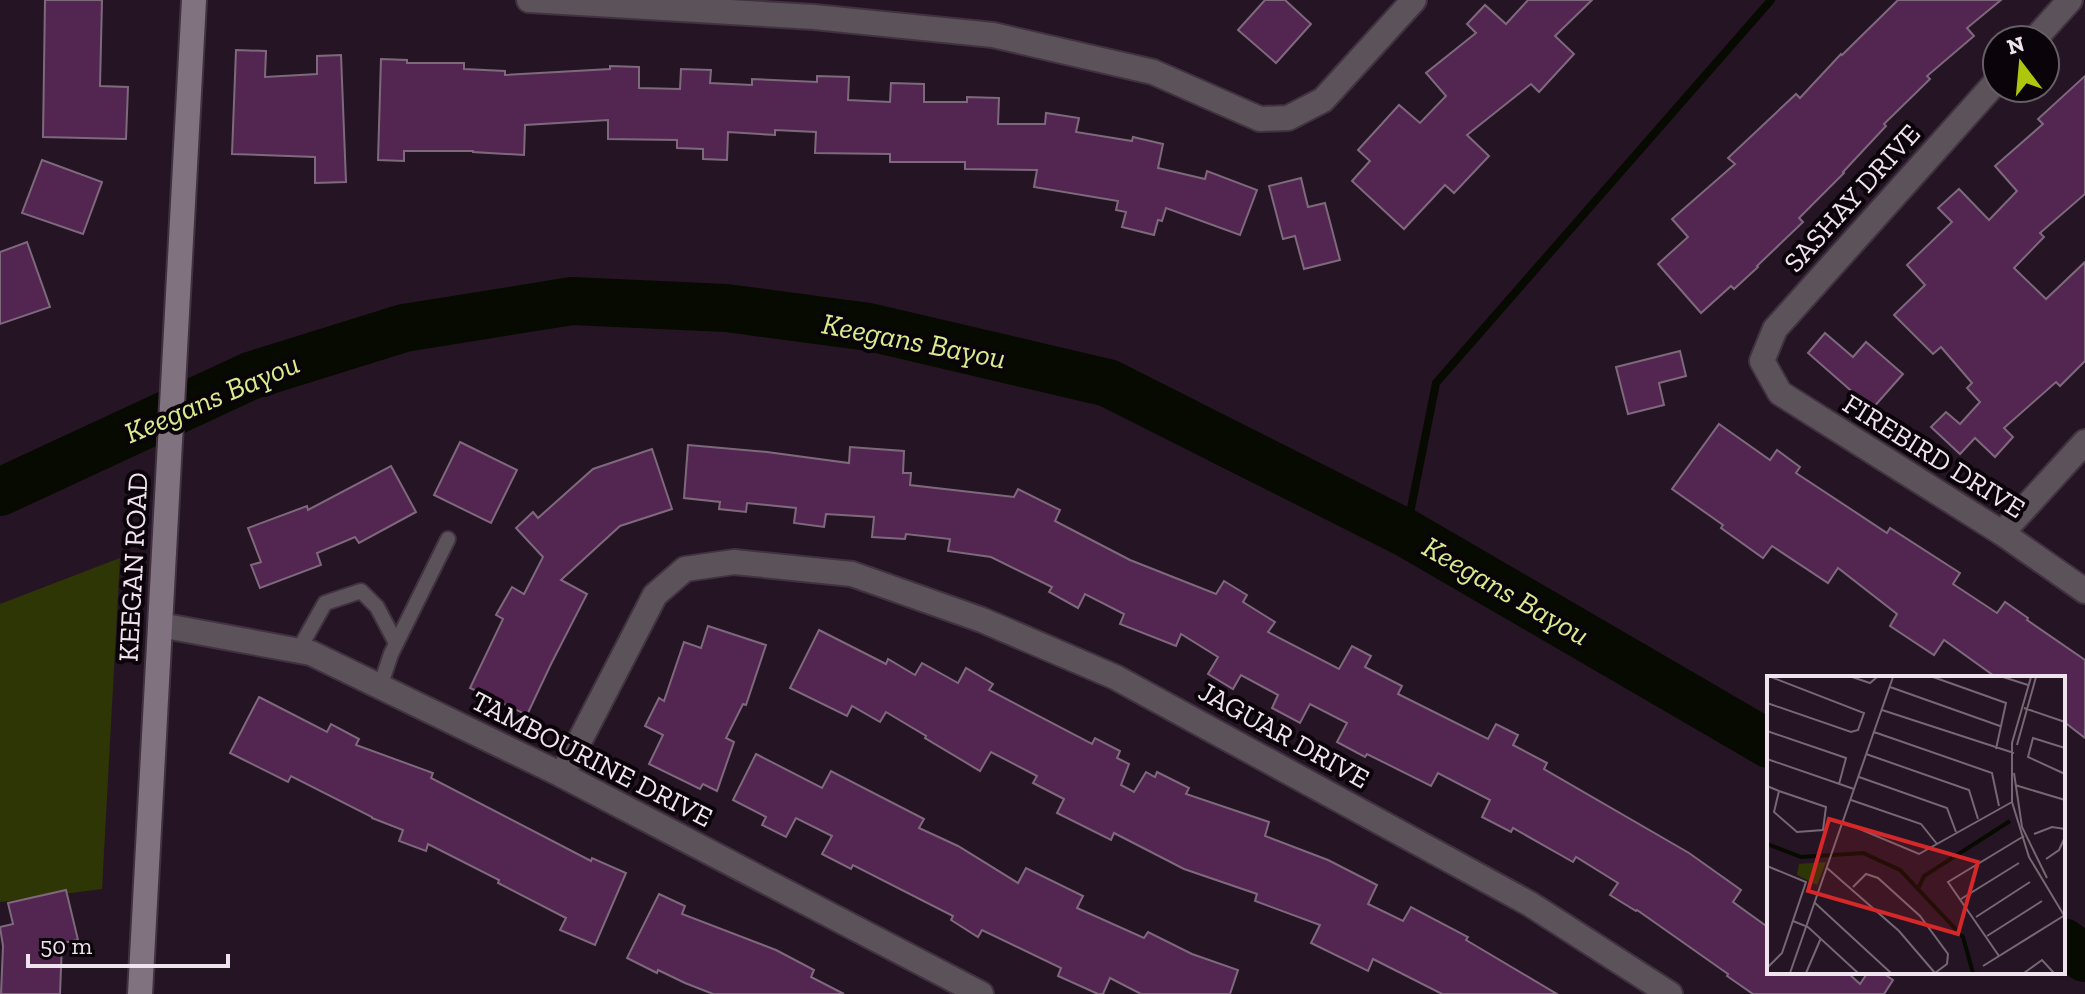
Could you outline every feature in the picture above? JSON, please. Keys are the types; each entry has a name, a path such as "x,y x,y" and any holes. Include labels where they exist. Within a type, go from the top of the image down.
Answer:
{"street":[{"name":"KEEGAN ROAD","path":"140,994 194,0"},
{"path":"529,0 814,17 993,35 1153,72 1260,119 1288,118 1323,100 1414,0"},
{"path":"2048,24 2070,0"},
{"name":"SASHAY DRIVE","path":"1762,361 1775,329 1981,99"},
{"name":"FIREBIRD DRIVE","path":"1762,361 1780,393 2002,533 2085,591"},
{"path":"2002,533 2085,442"},
{"name":"JAGUAR DRIVE","path":"562,775 655,595 685,569 734,562 847,574 982,620 1115,677 1530,904 1670,994"},
{"name":"TAMBOURINE DRIVE","path":"160,625 311,653 562,775 981,994"}],"lane":[{"path":"380,687 396,643 448,539"},
{"path":"298,651 325,603 361,591 377,607 396,643"}],"green space":[{"path":"120,558 102,889 0,902 0,604"}],"building":[{"path":"45,0 102,0 100,86 128,87 126,139 43,137"},
{"path":"1265,0 1285,0 1311,24 1276,63 1238,30"},
{"path":"1528,0 1592,0 1555,36 1574,54 1539,92 1531,84 1467,135 1489,156 1454,193 1445,185 1404,229 1352,181 1370,161 1358,150 1399,105 1420,123 1446,96 1426,73 1476,33 1467,24 1485,5 1506,24"},
{"path":"1898,0 2001,0 1967,28 1974,36 1927,76 1930,79 1884,124 1886,126 1844,173 1799,218 1803,222 1734,289 1731,286 1701,313 1658,264 1688,237 1672,219 1735,164 1728,158 1796,94 1800,98"},
{"path":"236,50 266,51 265,77 317,74 317,56 341,55 346,182 315,183 315,157 232,154"},
{"path":"381,59 407,60 407,63 464,63 464,69 505,71 505,75 610,69 610,66 639,67 639,88 680,89 681,69 711,70 710,83 752,85 752,79 817,82 817,76 849,77 848,100 890,102 891,83 924,84 924,102 967,102 967,97 999,98 998,124 1045,124 1046,113 1079,118 1076,132 1132,141 1133,137 1163,144 1158,168 1205,179 1207,171 1257,190 1240,235 1166,208 1162,221 1158,220 1154,235 1122,227 1126,212 1116,210 1118,201 1034,187 1037,170 965,169 965,162 890,162 890,154 815,153 816,132 775,130 775,135 728,132 727,160 703,159 703,149 677,148 677,140 608,139 608,120 525,125 524,155 404,151 404,161 378,160"},
{"path":"2085,76 2085,194 2040,233 2044,237 2014,268 2046,299 2085,262 2085,361 2060,386 2056,382 2004,428 2013,437 1995,457 1975,438 1960,454 1931,427 1946,412 1960,424 1980,402 1967,388 1972,383 1941,347 1933,354 1894,315 1925,285 1907,265 1952,222 1938,208 1959,189 1989,220 2017,191 1995,166 2043,124 2038,119 2054,104 2061,104 2061,98"},
{"path":"42,160 102,182 83,234 22,213"},
{"path":"1301,178 1308,207 1325,203 1340,260 1304,269 1295,236 1283,239 1269,186"},
{"path":"27,242 50,307 0,324 0,252"},
{"path":"1825,333 1853,357 1866,342 1903,374 1872,409 1808,353"},
{"path":"1680,351 1686,376 1659,383 1664,405 1628,414 1616,367"},
{"path":"1719,424 1770,460 1777,450 1800,467 1796,473 1887,533 1890,528 1960,573 1953,584 1997,613 2005,602 2085,660 2085,738 2065,723 2065,676 1994,676 1944,640 1934,655 1890,626 1897,614 1838,568 1828,583 1772,546 1763,558 1672,489"},
{"path":"460,442 517,470 491,523 434,495"},
{"path":"688,445 849,463 850,447 904,451 903,473 911,473 910,485 1014,497 1018,489 1060,510 1055,521 1130,560 1216,594 1224,581 1247,595 1243,602 1275,622 1268,632 1339,669 1352,646 1371,656 1365,667 1402,686 1398,694 1488,739 1496,724 1518,735 1513,745 1547,763 1544,769 1689,853 1741,890 1733,902 1767,927 1767,974 1849,974 1860,984 1867,974 1884,974 1893,980 1884,994 1753,994 1637,910 1610,895 1618,883 1576,857 1573,862 1513,828 1511,832 1482,817 1490,800 1438,773 1431,786 1367,754 1365,757 1337,742 1347,723 1310,704 1300,723 1272,708 1278,695 1241,675 1233,689 1208,674 1218,657 1181,634 1176,646 1120,624 1124,614 1085,594 1078,608 1049,592 1052,587 991,557 948,551 950,539 906,534 905,539 872,537 874,517 826,514 824,527 794,523 796,508 747,503 746,512 719,509 720,502 684,498"},
{"path":"652,449 672,509 620,526 561,580 587,594 527,715 470,688 503,619 496,615 512,587 524,594 543,557 516,528 533,512 538,518 593,469"},
{"path":"391,466 416,512 359,543 355,537 317,553 321,565 260,588 251,565 261,562 248,528 307,506 308,510"},
{"path":"708,626 766,645 746,705 743,704 726,738 734,742 717,791 703,784 700,789 649,764 663,735 645,726 659,698 664,701 684,642 701,648"},
{"path":"819,630 886,664 888,659 915,675 922,663 958,683 966,668 993,684 989,690 1092,744 1095,738 1120,751 1117,758 1129,764 1121,785 1134,792 1146,772 1155,777 1157,772 1189,788 1186,794 1269,822 1265,836 1328,860 1377,885 1368,904 1403,921 1411,907 1468,937 1466,940 1557,994 1442,994 1373,959 1368,971 1311,943 1320,925 1255,901 1257,894 1184,869 1114,833 1111,840 1057,813 1064,799 1033,783 1037,776 991,752 980,771 886,712 880,722 852,706 847,716 790,688"},
{"path":"259,697 327,732 331,724 359,739 356,745 433,773 431,778 591,861 592,858 626,873 595,945 560,930 566,918 498,883 499,880 428,844 426,851 399,841 403,830 372,818 291,776 288,782 230,753"},
{"path":"756,754 822,788 831,771 924,819 919,828 958,846 1018,883 1026,868 1083,896 1077,908 1144,938 1148,932 1192,954 1238,970 1230,994 1141,994 1110,978 1103,994 1098,994 1058,976 1061,968 982,930 978,937 951,920 953,916 853,865 851,869 822,854 832,836 796,818 786,837 762,825 766,817 733,800"},
{"path":"66,890 78,940 62,943 60,994 1,994 3,946 0,927 13,924 8,903"},
{"path":"659,894 685,906 682,914 776,950 814,970 811,977 844,994 713,994 627,958"}],"waterway":[{"path":"1406,533 1436,383 1771,0"},
{"name":"Keegans Bayou","path":"0,492 250,376 404,328 572,301 726,308 869,327 1108,383 1406,533 1767,743"},
{"name":"Keegans Bayou","path":"2065,943 2085,958"}]}
